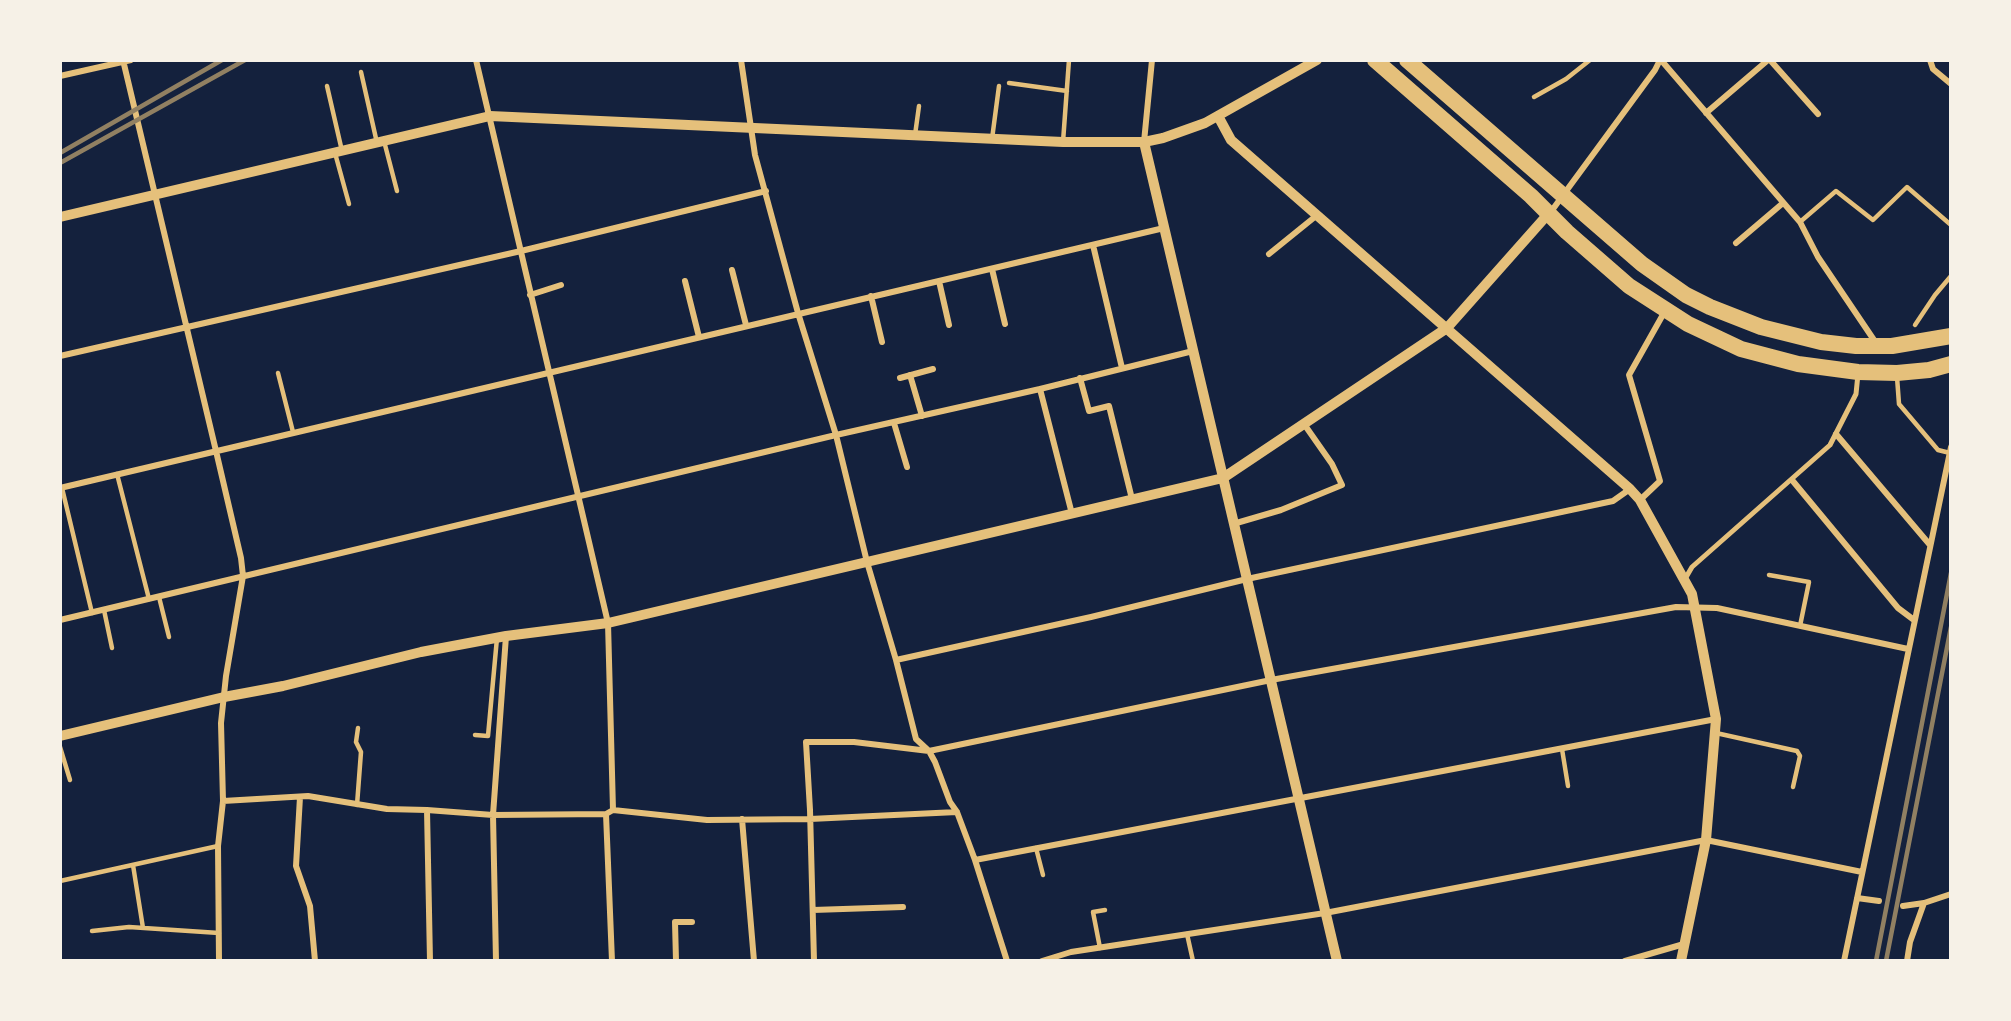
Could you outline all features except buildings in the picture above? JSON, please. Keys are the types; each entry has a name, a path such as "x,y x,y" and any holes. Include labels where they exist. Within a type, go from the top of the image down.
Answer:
{"highway":[{"path":"1375,60 1629,286 1665,311 1712,337 1758,355 1798,364 1858,372 1897,373 1929,370 1951,364"},
{"path":"1407,60 1641,264 1686,295 1752,324 1821,342 1892,346 1951,336"}],"street":[{"path":"60,76 131,60"},
{"path":"476,60 608,623 613,810"},
{"path":"741,60 755,155 798,313 837,435 867,562 896,660 916,739 929,751 950,802 957,812 1007,961"},
{"path":"1152,60 1144,142 1337,961"},
{"path":"60,217 490,116 1063,142 1144,142 1191,128 1218,116 1317,60"},
{"path":"60,736 224,697 283,686 421,652 501,637 608,623 1223,478 1447,328 1564,195 1660,60 1800,222 1818,257 1878,346"},
{"path":"1706,113 1769,60 1818,114"},
{"path":"1930,60 1934,69 1951,84"},
{"path":"123,61 241,558 243,576 221,723 223,801 218,846 219,961"},
{"path":"1218,116 1231,140 1630,489 1640,500 1692,594 1716,719 1706,840 1681,961"},
{"path":"60,356 766,191"},
{"path":"1736,243 1783,203"},
{"path":"1269,255 1317,216"},
{"path":"61,488 1164,228"},
{"path":"1093,245 1122,368"},
{"path":"992,268 1005,324"},
{"path":"732,270 746,325"},
{"path":"939,281 949,326"},
{"path":"686,282 699,337"},
{"path":"530,295 561,285"},
{"path":"872,296 882,342"},
{"path":"1640,500 1660,481 1629,375 1665,311"},
{"path":"60,620 1193,351"},
{"path":"900,378 933,369"},
{"path":"1684,580 1692,567 1830,445 1856,394 1858,372"},
{"path":"910,375 922,416"},
{"path":"1080,378 1089,411 1109,406 1132,498"},
{"path":"1040,389 1072,514"},
{"path":"894,423 907,467"},
{"path":"1233,524 1281,510 1342,485 1332,464 1304,424"},
{"path":"1836,434 1930,545"},
{"path":"1844,961 1950,450"},
{"path":"1792,480 1898,608 1914,620"},
{"path":"896,660 1091,617 1247,579 1613,501 1630,489"},
{"path":"814,961 806,742 854,742 929,751 1271,680 1676,607 1718,608 1908,649"},
{"path":"496,961 494,815 501,637"},
{"path":"975,860 1716,719"},
{"path":"223,801 308,796 357,806 387,809 494,815 606,814 613,810 707,820 810,819 957,812"},
{"path":"300,797 296,866 310,906 315,961"},
{"path":"427,810 430,961"},
{"path":"606,814 612,961"},
{"path":"742,819 754,961"},
{"path":"1042,961 1071,952 1325,913 1706,840 1862,872"},
{"path":"1903,906 1924,903 1951,894"},
{"path":"1857,898 1879,901"},
{"path":"1906,961 1910,942 1924,903"},
{"path":"813,910 903,907"},
{"path":"676,961 675,922 692,922"},
{"path":"1625,961 1684,944"}],"lane":[{"path":"1063,142 1069,60"},
{"path":"1534,97 1566,79 1590,60"},
{"path":"361,72 397,191"},
{"path":"1009,83 1067,91"},
{"path":"327,86 349,204"},
{"path":"992,139 999,86"},
{"path":"915,135 919,106"},
{"path":"1800,222 1836,191 1873,220 1907,187 1951,225"},
{"path":"1915,325 1951,276"},
{"path":"1897,373 1899,404 1938,450 1950,450"},
{"path":"278,374 293,432"},
{"path":"117,474 149,599"},
{"path":"61,488 92,613"},
{"path":"1770,575 1809,582 1800,626"},
{"path":"159,597 169,637"},
{"path":"104,610 112,648"},
{"path":"476,735 488,736 501,637"},
{"path":"357,728 356,742 361,752 357,806"},
{"path":"1715,732 1797,751 1800,756 1793,787"},
{"path":"60,747 70,780"},
{"path":"1562,748 1568,786"},
{"path":"60,881 218,846"},
{"path":"1036,848 1043,875"},
{"path":"133,865 143,928"},
{"path":"1100,948 1093,912 1105,910"},
{"path":"92,931 129,927 219,933"},
{"path":"1187,934 1192,961"}],"railway":[{"path":"60,153 222,60"},
{"path":"60,163 245,60"},
{"path":"1876,961 1951,573"},
{"path":"1886,961 1951,627"}]}
